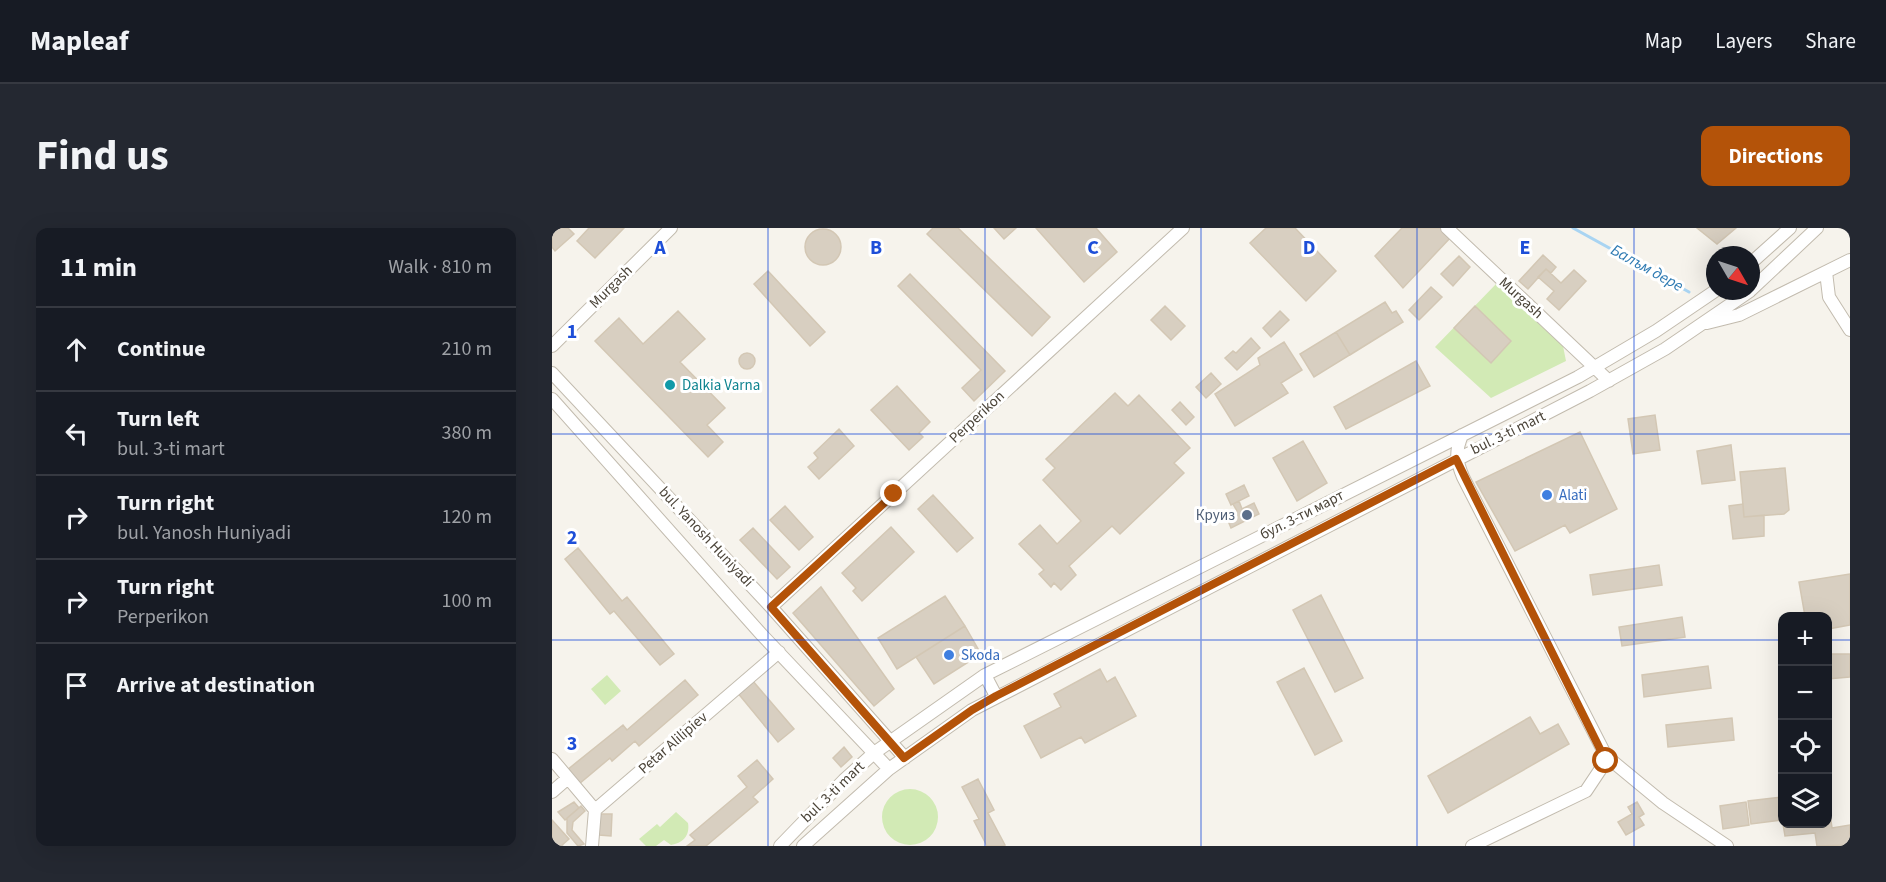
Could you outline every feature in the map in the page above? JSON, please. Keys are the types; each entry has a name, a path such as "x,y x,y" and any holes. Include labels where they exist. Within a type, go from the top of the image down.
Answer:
{"street":[{"name":"Murgash","path":"552,346 671,228"},
{"name":"Perperikon","path":"771,607 1183,228"},
{"name":"Murgash","path":"1447,228 1609,381"},
{"path":"1760,255 1790,228"},
{"name":"bul. 3-ti mart","path":"1760,281 1817,228"},
{"path":"1697,326 1739,315 1850,260"},
{"path":"1826,272 1829,297 1850,330"},
{"name":"бул. 3-ти март","path":"890,741 985,675 1596,367 1706,297"},
{"name":"bul. 3-ti mart","path":"803,846 889,769 972,710 1609,381 1665,349 1735,300"},
{"name":"bul. Yanosh Huniyadi","path":"552,373 771,607 904,758"},
{"name":"bul. Yanosh Huniyadi","path":"552,399 779,652 889,769"},
{"path":"1462,435 1456,447 1456,459 1606,756 1663,803 1727,846"},
{"name":"Petar Alilipiev","path":"595,810 779,652"},
{"path":"985,675 996,696"},
{"name":"bul. 3-ti mart","path":"780,846 844,780 890,741"},
{"path":"1472,846 1586,792 1606,761 1606,756"},
{"path":"552,759 595,810 592,846"},
{"path":"552,792 568,778"}],"green space":[{"path":"1496,284 1563,346 1566,361 1491,398 1435,347"},
{"path":"607,675 621,691 605,705 591,689"},
{"path":"904,789 916,789 926,793 934,801 938,817 934,833 926,841 916,845 904,845 894,841 886,833 882,823 882,811 886,801 894,793"},
{"path":"676,812 688,823 688,831 683,840 671,845 664,840 656,846 646,846 639,839 657,824 660,827"}],"building":[{"path":"552,228 568,228 574,234 555,251 552,247"},
{"path":"589,228 624,228 595,258 577,241"},
{"path":"933,228 958,228 1050,317 1032,336 927,234"},
{"path":"994,228 1016,228 1004,239"},
{"path":"1036,228 1096,228 1117,252 1084,282"},
{"path":"1266,228 1295,228 1336,271 1306,301 1250,243"},
{"path":"1402,228 1441,228 1451,237 1403,288 1375,256"},
{"path":"1697,228 1736,228 1717,244"},
{"path":"823,229 836,234 841,247 836,260 823,265 810,260 805,247 810,234"},
{"path":"1543,255 1556,267 1551,273 1546,269 1528,289 1519,281"},
{"path":"1459,256 1470,267 1453,286 1441,274"},
{"path":"1546,269 1561,283 1574,270 1586,281 1559,310 1547,299 1554,291 1538,277"},
{"path":"768,271 825,332 810,346 754,284"},
{"path":"910,274 1005,371 974,401 962,388 981,370 898,286"},
{"path":"1431,287 1442,297 1419,320 1409,310"},
{"path":"1385,302 1392,313 1396,311 1403,322 1314,377 1300,354"},
{"path":"1385,302 1392,313 1396,311 1403,322 1350,355 1336,332"},
{"path":"1165,306 1185,326 1171,340 1151,320"},
{"path":"1475,306 1511,341 1491,363 1454,328"},
{"name":"Dalkia Varna","path":"678,311 705,339 680,362 725,408 707,425 723,442 708,457 595,341 619,318 643,344"},
{"path":"1280,311 1289,320 1271,337 1263,328"},
{"path":"1251,338 1260,348 1237,370 1225,358 1233,351 1236,353"},
{"path":"1284,342 1302,370 1281,383 1288,393 1235,426 1215,394 1260,365 1258,358"},
{"path":"744,353 750,353 755,361 753,367 744,369 739,364 739,358"},
{"path":"1416,361 1430,386 1346,429 1334,407"},
{"path":"1211,373 1221,384 1206,398 1196,387"},
{"path":"897,386 930,422 919,433 923,437 909,450 871,410"},
{"path":"1115,393 1128,406 1139,395 1190,448 1174,463 1184,473 1120,534 1112,526 1069,566 1076,575 1061,590 1054,583 1051,587 1039,574 1044,570 1019,544 1040,525 1057,544 1081,521 1043,480 1055,468 1046,459"},
{"path":"1180,402 1194,417 1186,425 1172,410"},
{"path":"1655,415 1660,450 1633,454 1628,419"},
{"path":"839,429 854,446 819,479 808,467 818,458 814,453"},
{"name":"Alati","path":"1580,432 1617,509 1570,533 1565,525 1515,551 1476,482"},
{"path":"1303,441 1327,483 1297,501 1273,458"},
{"path":"1731,445 1735,480 1702,484 1697,451"},
{"path":"1785,468 1789,510 1784,514 1744,517 1740,472"},
{"path":"1244,485 1249,496 1231,505 1226,494"},
{"path":"933,495 973,538 957,552 918,509"},
{"path":"1239,501 1242,509 1254,503 1259,514 1231,528 1226,516 1237,511 1233,504"},
{"path":"1743,504 1744,517 1764,515 1764,536 1733,539 1729,506"},
{"path":"785,506 813,537 799,550 770,520"},
{"path":"891,527 914,552 862,601 853,591 856,588 842,573"},
{"path":"753,528 790,567 777,579 740,540"},
{"path":"578,548 622,601 627,597 674,654 660,665 614,611 610,614 565,559"},
{"path":"1659,565 1662,585 1593,595 1590,575"},
{"path":"1850,574 1850,625 1832,628 1832,612 1804,612 1799,582"},
{"path":"821,587 894,689 874,706 793,613"},
{"path":"1321,595 1363,678 1335,692 1293,610"},
{"path":"945,596 965,626 897,669 878,638"},
{"path":"1682,617 1685,637 1622,646 1619,627"},
{"name":"Skoda","path":"965,626 981,654 934,684 916,657"},
{"path":"1832,654 1850,654 1850,677 1832,679"},
{"path":"1708,666 1711,688 1644,697 1642,675"},
{"path":"1304,668 1342,741 1315,755 1277,682"},
{"path":"1100,669 1107,682 1115,677 1136,716 1085,743 1081,737 1041,758 1024,726 1061,707 1054,694"},
{"path":"685,680 698,695 639,746 635,741 612,761 610,758 579,784 567,770 623,725 627,730"},
{"path":"752,680 794,729 778,742 737,692"},
{"path":"1530,717 1540,734 1558,724 1569,744 1448,813 1428,776"},
{"path":"1732,718 1734,740 1668,747 1666,725"},
{"path":"844,747 852,757 841,767 833,758"},
{"path":"757,760 773,779 753,797 758,802 706,846 687,846 695,840 690,835 747,787 738,776"},
{"path":"978,779 994,810 988,813 1005,845 987,846 974,821 979,819 962,787"},
{"path":"1778,797 1778,821 1751,824 1748,801"},
{"path":"574,802 579,808 565,820 558,812"},
{"path":"1637,802 1644,814 1639,817 1644,825 1626,835 1618,822 1632,814 1628,807"},
{"path":"1746,802 1749,825 1723,829 1720,806"},
{"path":"581,806 585,811 573,822 572,830 584,844 578,846 567,833 567,818"},
{"path":"599,814 612,814 611,836 599,835"},
{"path":"552,820 569,839 561,846 552,846"},
{"path":"1850,825 1850,845 1817,846 1815,833 1785,836 1784,828 1832,828"}],"waterway":[{"name":"Балъм дере","path":"1573,228 1689,292"}],"place":[{"name":"Dalkia Varna","path":"670,385"},
{"name":"Alati","path":"1547,495"},
{"name":"Круиз","path":"1247,515"},
{"name":"Skoda","path":"949,655"}],"route":[{"path":"894,494 771,607 904,758 972,710 996,696 1456,459 1463,477 1606,756 1606,761"}]}
